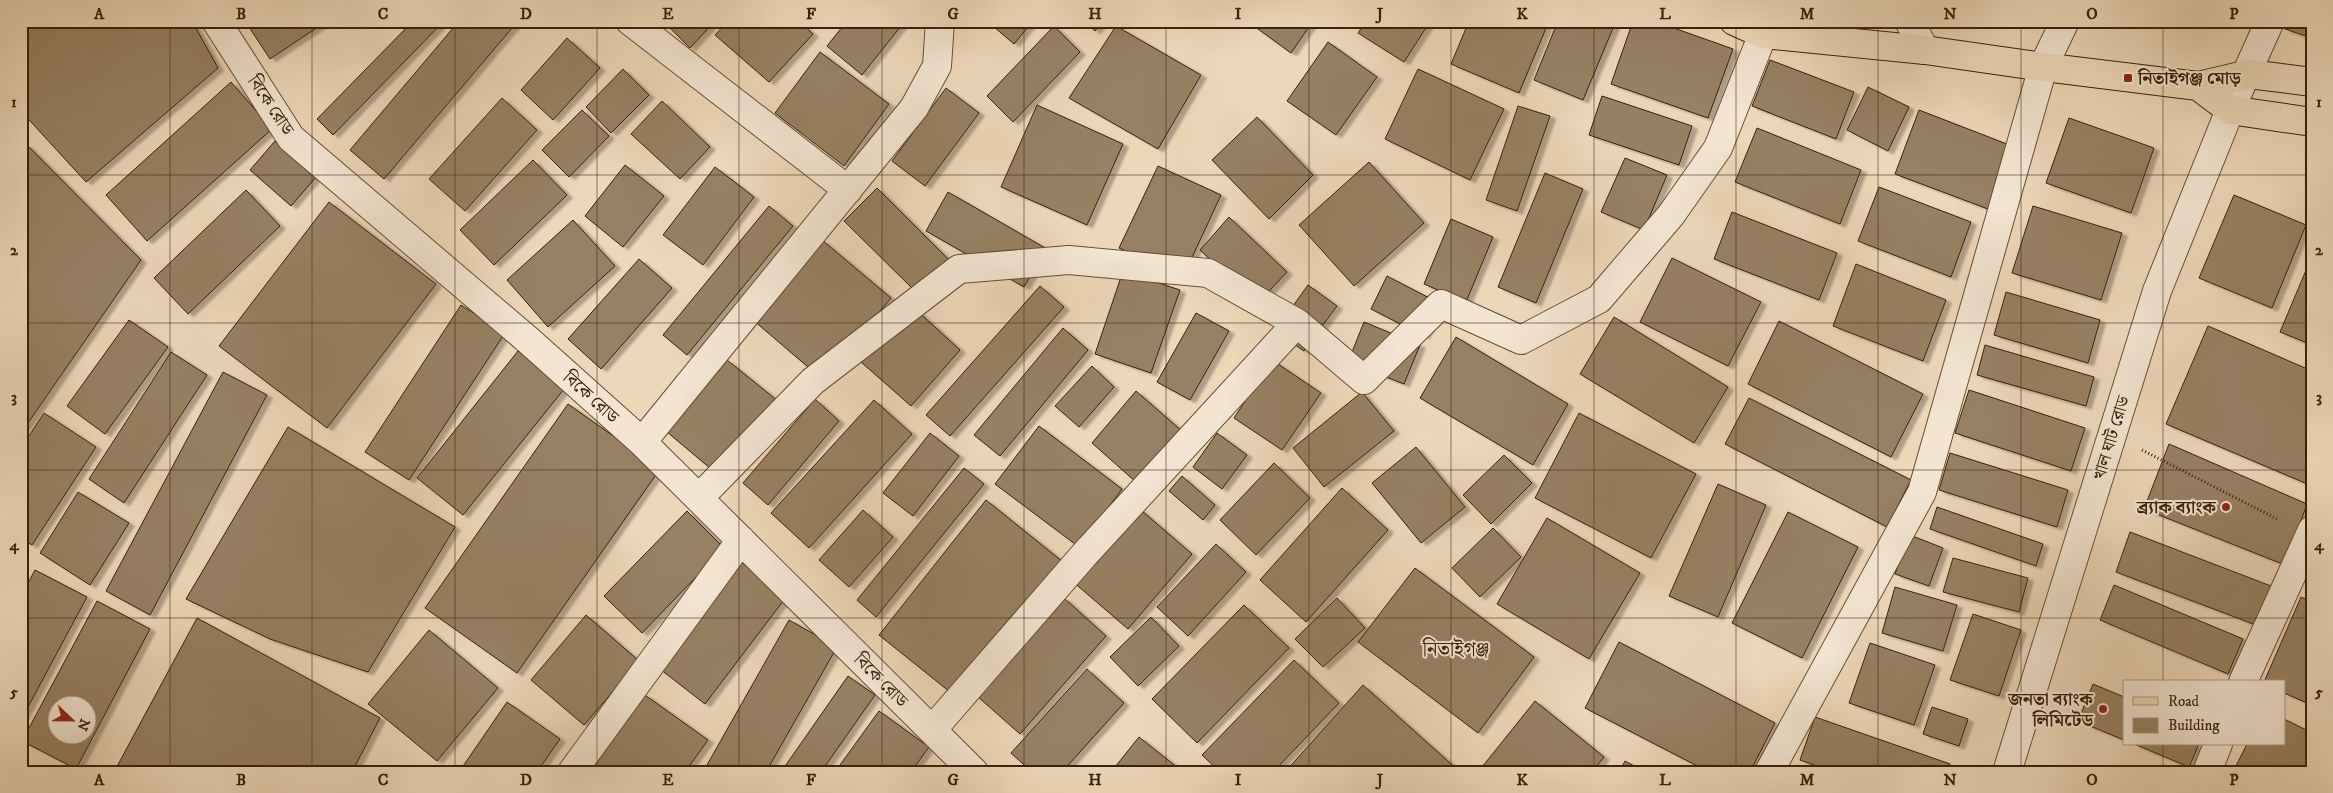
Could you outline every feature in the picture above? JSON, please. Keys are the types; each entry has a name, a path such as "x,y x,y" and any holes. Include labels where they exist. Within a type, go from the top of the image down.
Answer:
{"main road":[{"path":"1734,21 1763,34 1925,50 2198,86 2248,74 2312,82"},
{"path":"2198,86 2230,110 2312,122"}],"street":[{"name":"বিকে রোড","path":"216,21 291,138 528,340 642,442 974,772"},
{"path":"630,21 848,190"},
{"path":"642,442 914,108 936,66 940,21"},
{"path":"1909,21 1925,50"},
{"path":"1769,772 1922,492 2043,67 2065,21"},
{"name":"খাল ঘাট রোড","path":"2012,769 2112,435 2158,291 2230,110 2248,74 2270,21"},
{"path":"698,498 813,381 959,269 1069,260 1208,273 1297,323 1364,380 1441,304 1521,340 1599,299 1671,215 1718,148 1763,34"},
{"path":"932,730 1084,555 1297,323"},
{"path":"2244,680 2310,534"},
{"path":"572,772 741,540"},
{"path":"2207,772 2217,746"}],"path":[{"path":"2112,435 2310,534"}],"building":[{"path":"21,21 192,21 218,68 86,182 21,111"},
{"path":"245,21 327,21 270,59"},
{"path":"413,21 444,21 333,135 317,119"},
{"path":"459,21 518,21 384,179 350,150"},
{"path":"663,21 715,21 690,48"},
{"path":"728,21 799,21 813,34 769,82 715,35"},
{"path":"847,21 895,21 901,26 862,75 827,46"},
{"path":"987,21 1033,21 1014,44"},
{"path":"1084,21 1103,21 1095,31"},
{"path":"1247,21 1313,21 1291,53"},
{"path":"1366,21 1427,21 1429,23 1404,62 1358,33"},
{"path":"1469,21 1549,21 1519,93 1451,64"},
{"path":"1558,21 1616,21 1583,100 1534,80"},
{"path":"1633,21 1654,21 1733,49 1708,118 1611,84"},
{"path":"1829,21 1853,21 1849,29"},
{"path":"2288,21 2312,21 2312,38 2285,29"},
{"path":"1054,26 1080,52 1013,122 987,96"},
{"path":"1116,26 1201,75 1158,149 1069,98"},
{"path":"567,38 600,68 553,120 521,90"},
{"path":"1328,42 1377,77 1336,135 1287,101"},
{"path":"820,52 889,104 844,166 775,113"},
{"path":"1770,60 1854,92 1836,139 1752,106"},
{"path":"623,69 649,95 611,133 586,107"},
{"path":"1418,69 1504,109 1470,180 1385,139"},
{"path":"231,82 272,129 147,241 106,195"},
{"path":"1868,87 1909,107 1888,151 1847,130"},
{"path":"946,88 979,113 925,186 892,161"},
{"path":"1602,96 1692,126 1679,165 1589,135"},
{"path":"502,98 537,130 465,211 429,179"},
{"path":"662,101 710,147 680,179 631,134"},
{"path":"1037,105 1123,144 1087,225 1001,187"},
{"path":"1518,106 1550,116 1517,211 1486,200"},
{"path":"582,110 609,136 569,177 542,150"},
{"path":"1919,110 2012,146 1988,209 1895,174"},
{"path":"1257,117 1313,175 1269,219 1212,160"},
{"path":"2069,118 2154,148 2131,213 2046,183"},
{"path":"1757,128 1861,170 1840,224 1735,182"},
{"path":"275,141 316,177 291,206 250,170"},
{"path":"26,144 141,260 21,433 21,151"},
{"path":"1625,158 1667,175 1644,230 1601,212"},
{"path":"533,160 567,195 494,265 460,230"},
{"path":"1369,162 1424,223 1354,286 1299,225"},
{"path":"625,165 664,196 623,247 585,216"},
{"path":"1158,166 1221,195 1183,277 1119,248"},
{"path":"715,167 754,197 703,265 663,235"},
{"path":"1545,173 1583,189 1536,303 1498,287"},
{"path":"1879,187 1971,222 1951,277 1858,241"},
{"path":"877,188 951,262 919,295 844,221"},
{"path":"246,190 280,226 188,314 154,278"},
{"path":"948,192 1047,249 1024,287 926,231"},
{"path":"2234,195 2306,225 2272,308 2199,278"},
{"path":"329,202 436,284 327,428 219,346"},
{"path":"769,206 793,226 687,355 663,335"},
{"path":"2033,206 2122,233 2101,300 2012,273"},
{"path":"1732,212 1837,253 1819,300 1714,259"},
{"path":"1229,217 1287,272 1257,304 1200,250"},
{"path":"1451,219 1493,237 1466,302 1424,284"},
{"path":"573,220 615,266 548,327 507,280"},
{"path":"822,240 891,298 822,379 753,320"},
{"path":"2312,256 2312,345 2280,332"},
{"path":"1672,258 1761,302 1728,366 1640,322"},
{"path":"639,259 672,288 601,369 568,339"},
{"path":"1856,264 1946,300 1923,361 1833,326"},
{"path":"1123,271 1180,290 1151,373 1095,354"},
{"path":"1387,276 1441,304 1424,336 1371,309"},
{"path":"1308,285 1337,306 1304,351 1275,331"},
{"path":"1040,286 1064,307 950,436 926,415"},
{"path":"2006,292 2100,320 2088,363 1994,335"},
{"path":"461,305 505,333 409,480 365,452"},
{"path":"911,305 960,350 911,406 861,362"},
{"path":"1196,313 1229,331 1190,400 1157,382"},
{"path":"1614,317 1728,387 1694,443 1580,374"},
{"path":"129,320 168,347 105,434 67,406"},
{"path":"1779,321 1923,394 1891,457 1748,384"},
{"path":"1364,322 1420,345 1404,384 1348,362"},
{"path":"2208,326 2312,371 2312,486 2166,424"},
{"path":"1063,328 1088,350 1000,456 974,435"},
{"path":"1456,337 1568,404 1533,465 1420,398"},
{"path":"1985,345 2094,377 2086,406 1977,375"},
{"path":"518,351 564,389 463,515 417,478"},
{"path":"171,352 207,375 124,503 89,479"},
{"path":"727,360 784,406 723,479 667,432"},
{"path":"1272,360 1321,393 1282,450 1234,418"},
{"path":"1092,366 1114,387 1079,427 1055,406"},
{"path":"223,372 267,395 150,615 106,591"},
{"path":"1969,390 2085,428 2071,471 1955,433"},
{"path":"1136,391 1191,439 1146,491 1092,443"},
{"path":"1362,392 1394,431 1324,487 1293,448"},
{"path":"1749,398 1911,480 1887,527 1725,444"},
{"path":"815,399 839,421 768,505 743,483"},
{"path":"874,400 912,434 809,548 771,513"},
{"path":"568,404 660,469 517,673 425,608"},
{"path":"44,413 96,447 32,545 21,538 21,448"},
{"path":"1579,413 1696,474 1651,558 1535,498"},
{"path":"1039,426 1122,489 1079,547 995,484"},
{"path":"288,427 455,527 368,672 270,639 186,599"},
{"path":"930,433 959,456 913,516 883,493"},
{"path":"1217,433 1247,455 1222,489 1193,467"},
{"name":"ব্র্যাক ব্যাংক","path":"2169,444 2307,504 2285,565 2144,509"},
{"path":"1416,447 1465,507 1421,543 1372,483"},
{"path":"1950,453 2068,490 2057,527 1939,490"},
{"path":"1504,455 1532,483 1491,524 1463,495"},
{"path":"1274,463 1310,498 1256,555 1220,520"},
{"path":"964,468 984,484 876,617 857,600"},
{"path":"1182,476 1215,505 1203,520 1169,491"},
{"path":"1718,484 1766,505 1718,617 1669,596"},
{"path":"1342,488 1388,530 1306,622 1260,580"},
{"path":"78,492 129,523 90,585 40,553"},
{"path":"986,500 1068,566 960,700 879,635"},
{"path":"1135,505 1192,554 1128,629 1071,580"},
{"path":"1937,507 2043,544 2036,566 1930,529"},
{"path":"863,510 893,537 849,587 819,560"},
{"path":"687,511 724,548 642,633 604,596"},
{"path":"1788,512 1858,547 1802,658 1732,623"},
{"path":"1547,518 1640,573 1589,659 1497,604"},
{"path":"1493,528 1521,557 1480,597 1452,568"},
{"path":"2130,532 2271,586 2256,625 2116,572"},
{"path":"1910,535 1943,548 1929,586 1895,574"},
{"path":"1216,544 1246,572 1188,636 1157,607"},
{"path":"1953,558 2028,578 2019,612 1943,592"},
{"path":"741,562 787,596 705,704 660,669"},
{"path":"1415,568 1534,657 1478,733 1358,642"},
{"path":"35,570 87,597 21,720 21,596"},
{"path":"2114,585 2243,639 2228,674 2100,620"},
{"path":"1895,587 1957,605 1943,651 1882,633"},
{"path":"2301,597 2312,602 2312,705 2286,694 2286,680 2265,680"},
{"path":"1064,598 1106,636 1020,734 977,696"},
{"path":"1337,598 1365,628 1323,667 1295,639"},
{"path":"97,601 150,629 98,727 98,696 48,696 48,746 88,746 76,769 22,741"},
{"path":"1244,605 1289,648 1197,743 1152,699"},
{"path":"1973,614 2021,630 1999,696 1950,680"},
{"path":"586,615 639,661 584,725 531,680"},
{"path":"1151,617 1179,646 1138,686 1110,657"},
{"path":"197,618 380,718 352,772 114,772"},
{"path":"789,620 837,647 766,772 703,772"},
{"path":"429,630 498,688 437,761 368,704"},
{"path":"1619,642 1775,723 1750,772 1709,772 1585,708"},
{"path":"1870,643 1935,665 1914,725 1849,703"},
{"path":"1294,660 1339,703 1273,772 1220,772 1202,755"},
{"path":"1087,669 1124,703 1062,772 1032,772 1011,753"},
{"path":"848,676 875,695 821,772 781,772"},
{"name":"জনতা ব্যাংক লিমিটেড","path":"2093,684 2123,697 2123,740 2078,721"},
{"path":"1363,685 1460,772 1285,772"},
{"path":"645,695 708,740 685,772 590,772"},
{"path":"1535,701 1604,757 1592,772 1478,772"},
{"path":"507,702 560,739 537,772 459,772"},
{"path":"1932,707 1968,719 1959,746 1923,734"},
{"path":"879,711 929,747 911,772 835,772"},
{"path":"1815,717 1950,764 1947,772 1834,772 1800,760"},
{"path":"2286,720 2312,733 2312,772 2233,772 2246,746 2286,746"},
{"path":"1139,737 1183,772 1111,772"},
{"name":"জনতা ব্যাংক লিমিটেড","path":"2139,746 2198,746 2189,767"},
{"path":"1625,761 1645,772 1619,772"}],"place":[{"name":"নিতাইগঞ্জ মোড়","path":"2128,78"},
{"name":"ব্র্যাক ব্যাংক","path":"2226,507"},
{"name":"জনতা ব্যাংক লিমিটেড","path":"2103,709"}],"district":[{"name":"নিতাইগঞ্জ","path":"1456,649"}]}
